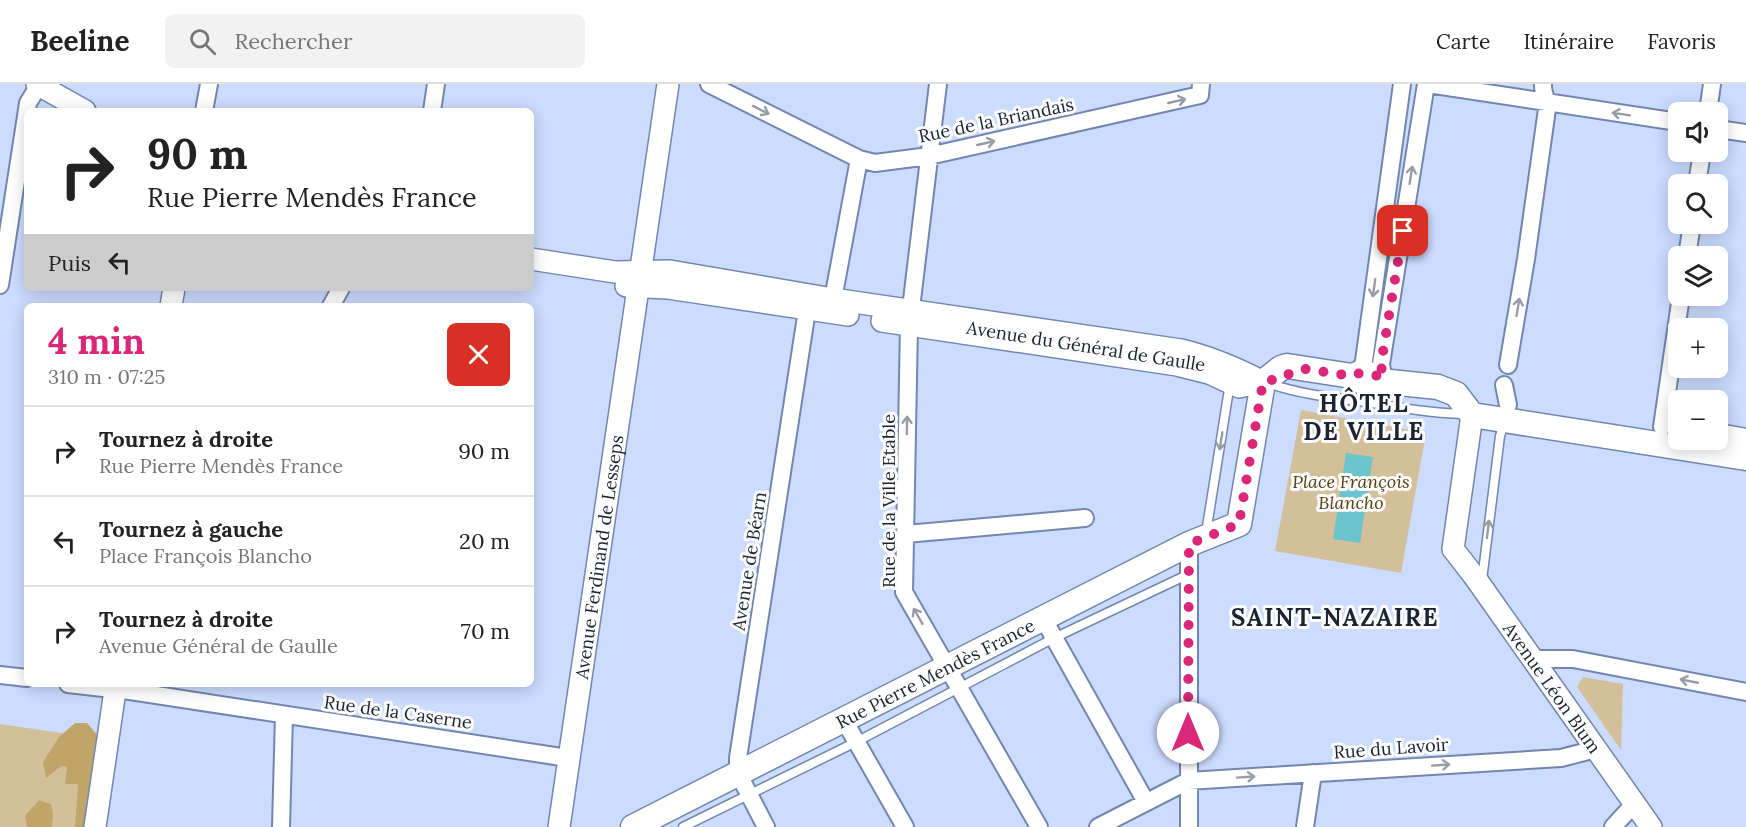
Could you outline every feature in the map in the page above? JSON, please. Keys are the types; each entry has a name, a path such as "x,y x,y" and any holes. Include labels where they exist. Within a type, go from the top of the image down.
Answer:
{"main road":[{"path":"1263,382 1287,366 1356,375 1358,381 1384,385 1388,380 1438,387 1456,394 1472,415 1492,403 1746,458"},
{"name":"Rue Pierre Mendès France","path":"641,825 844,720 953,677 1049,628 1197,541 1239,524 1263,382"},
{"path":"1511,407 1668,431"},
{"path":"1728,440 1746,441"}],"street":[{"path":"205,108 209,84"},
{"path":"432,108 436,84"},
{"name":"Avenue Ferdinand de Lesseps","path":"559,827 669,84"},
{"path":"709,84 859,159 833,306"},
{"name":"Rue de la Ville Etable","path":"938,84 910,318 904,592 1039,827"},
{"name":"Rue de la Briandais","path":"859,159 875,163 929,156 1200,95 1201,84"},
{"path":"1356,375 1364,361 1402,84"},
{"path":"1388,380 1382,372 1381,364 1427,84 1668,121"},
{"path":"1508,365 1526,259 1547,102 1543,84"},
{"path":"1709,102 1712,84"},
{"path":"26,108 38,85 80,108"},
{"path":"0,285 24,124"},
{"path":"1728,130 1746,133"},
{"path":"534,259 615,272 639,279"},
{"path":"534,273 639,279"},
{"name":"Avenue du Général de Gaulle","path":"639,279 668,288 808,302 1177,365 1209,373 1239,387 1263,382"},
{"name":"Avenue de Béarn","path":"738,773 740,747 808,302"},
{"path":"1675,390 1680,306"},
{"name":"Avenue du Général de Gaulle","path":"910,318 1181,351 1226,364 1263,382"},
{"name":"Avenue Léon Blum","path":"1472,415 1453,549 1651,827"},
{"path":"906,534 1086,518"},
{"path":"1189,827 1189,574 1197,541"},
{"path":"1049,628 1146,802"},
{"path":"1532,659 1573,658 1746,692"},
{"path":"0,675 24,678"},
{"path":"95,827 116,687"},
{"name":"Rue de la Caserne","path":"116,687 568,758"},
{"path":"281,827 284,715"},
{"path":"844,720 905,827"},
{"name":"Rue du Lavoir","path":"1188,781 1561,758 1596,749"},
{"path":"738,773 766,827"},
{"path":"1305,827 1313,773"},
{"path":"1098,827 1188,781"},
{"path":"1613,827 1634,804"}],"lane":[{"path":"534,266 614,278 639,279"},
{"path":"1263,382 1287,390 1354,401 1444,414 1472,415"},
{"path":"1197,541 1230,383"},
{"path":"1481,586 1500,436 1511,407"},
{"path":"1552,418 1632,435 1668,432"},
{"path":"1728,443 1746,448"},
{"path":"1049,628 1189,574"},
{"path":"683,827 856,742 953,677"}],"green space":[{"name":"Place François Blancho","path":"1301,410 1426,433 1401,573 1275,551"},
{"path":"1583,677 1623,684 1621,750 1577,687"},
{"path":"0,724 96,738 80,827 0,827"}],"shaded area":[{"path":"1346,453 1373,457 1360,543 1333,539"},
{"path":"75,723 87,723 98,736 89,827 75,827 78,787 77,784 65,784 67,767 61,766 46,778 43,762 59,737"},
{"path":"39,800 51,804 52,827 27,827 25,816"}],"district":[{"name":"HÔTEL DE VILLE","path":"1364,417"},
{"name":"SAINT-NAZAIRE","path":"1335,617"}],"route":[{"path":"1188,733 1189,544 1239,524 1263,382 1305,369 1352,376 1360,373 1385,377 1381,364 1403,231"}]}
